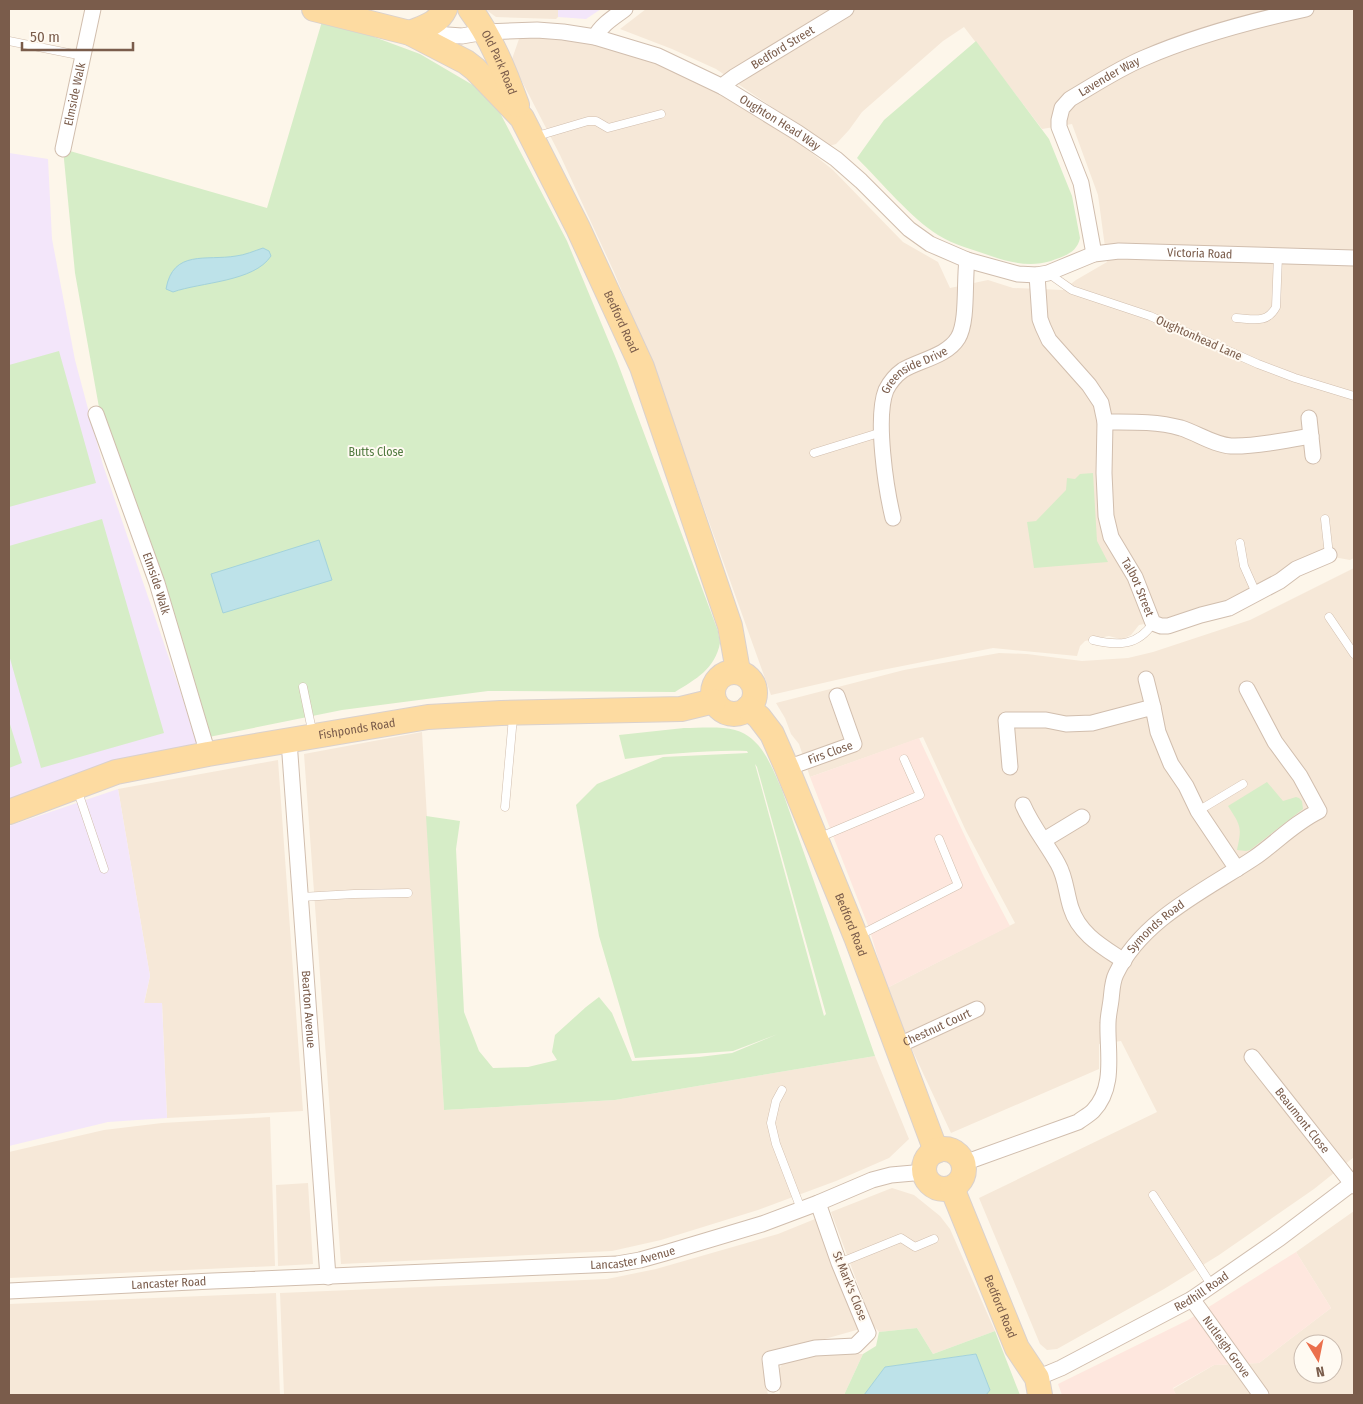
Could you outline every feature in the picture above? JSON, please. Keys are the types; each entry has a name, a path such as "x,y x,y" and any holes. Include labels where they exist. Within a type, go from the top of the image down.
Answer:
{"main road":[{"name":"Bedford Road","path":"314,9 410,32 466,62 475,69 526,128 578,228 642,367 730,626 738,672"},
{"path":"410,32 432,24 441,17 445,9"},
{"name":"Old Park Road","path":"470,9 485,32 509,83 526,128"},
{"path":"738,672 749,677 754,688 753,700 743,712 729,714 718,707 714,701 712,688 724,673 738,672"},
{"name":"Fishponds Road","path":"9,812 116,772 428,716 681,709 714,701"},
{"name":"Bedford Road","path":"748,708 759,717 772,734 817,838 936,1151"},
{"path":"936,1151 952,1151 964,1163 965,1169 962,1180 952,1188 941,1189 930,1184 924,1167 928,1158 936,1151"},
{"name":"Bedford Road","path":"952,1188 1017,1348 1038,1387"}],"street":[{"name":"Elmside Walk","path":"63,149 93,9"},
{"path":"596,37 598,31 625,9"},
{"name":"Bedford Street","path":"723,87 734,77 846,9"},
{"name":"Lavender Way","path":"1094,254 1081,183 1060,127 1060,114 1066,103 1110,76 1142,59 1175,45 1222,29 1306,9"},
{"name":"Oughton Head Way","path":"485,32 537,30 596,37 658,56 723,87 798,133 836,159 909,229 930,244 967,260 1018,274 1042,274"},
{"name":"Bedford Road","path":"410,32 462,36 485,32"},
{"name":"Victoria Road","path":"1042,274 1094,254 1119,251 1354,258"},
{"name":"Greenside Drive","path":"893,518 883,455 883,403 886,391 897,375 953,346 959,337 964,324 964,281 967,260"},
{"name":"Talbot Street","path":"1042,274 1040,319 1043,327 1049,340 1097,394 1101,402 1104,422 1106,516 1111,537 1135,576 1153,622 1161,626 1177,624 1228,608 1284,578 1296,569 1329,555"},
{"name":"Elmside Walk","path":"96,414 157,583 208,754"},
{"path":"1309,418 1314,456"},
{"path":"1104,422 1166,424 1230,446 1311,436"},
{"path":"1146,679 1164,750 1186,786 1198,811 1237,869"},
{"name":"Symonds Road","path":"964,1163 1078,1122 1093,1111 1104,1096 1108,1078 1108,1022 1112,987 1116,975 1124,962 1161,920 1188,899 1256,857 1299,823 1319,811 1300,776 1275,742 1247,689"},
{"name":"Firs Close","path":"787,768 854,744 837,696"},
{"path":"1010,767 1006,720 1046,720 1066,724 1092,723 1154,707"},
{"name":"Bearton Avenue","path":"289,741 328,1277"},
{"path":"1023,804 1030,821 1044,840 1064,876 1071,908 1080,928 1089,937 1124,962"},
{"path":"1044,840 1082,817"},
{"name":"Chestnut Court","path":"897,1046 977,1009"},
{"name":"Beaumont Close","path":"1252,1057 1354,1184"},
{"name":"Lancaster Avenue","path":"328,1277 617,1264 640,1260 762,1224 872,1180 891,1175 925,1172"},
{"name":"Redhill Road","path":"1038,1387 1061,1368 1192,1299 1354,1184"},
{"name":"St Mark's Close","path":"773,1384 770,1360 815,1348 855,1346 868,1333 839,1263 818,1203"},
{"name":"Lancaster Road","path":"9,1291 328,1277"},
{"name":"Nutleigh Grove","path":"1192,1299 1261,1395"}],"lane":[{"path":"9,40 84,56"},
{"path":"526,128 596,121 608,128 660,114"},
{"path":"1236,318 1263,320 1274,312 1276,308 1278,256"},
{"name":"Oughtonhead Lane","path":"1042,274 1072,290 1150,316 1258,364 1295,378 1354,396"},
{"path":"814,453 882,432"},
{"path":"1325,519 1329,555"},
{"path":"1240,542 1244,566 1256,593"},
{"path":"1329,617 1354,654"},
{"path":"1093,640 1116,644 1127,643 1146,633 1153,622"},
{"path":"303,687 313,737"},
{"path":"506,807 514,713"},
{"path":"817,838 920,795 904,759"},
{"path":"1198,811 1243,784"},
{"path":"76,787 104,869"},
{"path":"856,937 958,885 939,839"},
{"path":"301,897 408,893"},
{"path":"782,1090 776,1102 770,1123 801,1209"},
{"path":"1153,1195 1212,1286"},
{"path":"839,1263 901,1238 915,1246 934,1239"}],"shaded area":[{"path":"485,9 558,9 558,17 556,19 496,17"},
{"path":"558,9 601,9 586,19 558,17"},
{"path":"646,9 1354,9 1354,558 1350,560 1317,554 1238,599 1171,619 1139,625 1131,635 1125,638 1120,639 1109,636 1085,641 1080,646 1077,656 993,648 862,674 771,695 657,377 614,272 560,155 513,64 512,59 519,39 531,37 587,43 645,59 692,80 742,106 798,142 833,170 903,242 938,262 950,288 988,280 1013,288 1063,290 1107,262 1098,195 1072,124 1042,129 964,27 943,41 862,112 836,144 829,146 716,69 672,49 620,29"},
{"path":"9,153 48,159 52,239 75,360 103,465 200,749 9,804"},
{"path":"1354,568 1354,1157 1314,1189 1219,1255 1164,1289 1057,1349 1047,1350 1040,1344 979,1198 1157,1112 1121,1041 1099,1044 1099,1069 951,1133 902,1028 887,988 1015,923 966,831 923,737 810,777 799,744 791,734 785,718 776,703 904,670 999,653 1027,654 1082,661 1128,658 1153,652 1250,620"},
{"path":"422,732 444,1110 615,1100 875,1056 909,1139 889,1158 836,1181 758,1210 661,1240 612,1251 341,1264 304,754"},
{"path":"919,738 984,877 1010,926 887,988 869,928 810,777"},
{"path":"278,760 303,1111 167,1118 162,1003 144,1004 150,976 118,789"},
{"path":"118,789 150,976 144,1003 162,1003 167,1118 108,1122 9,1146 9,826"},
{"path":"270,1117 275,1266 9,1278 9,1152 104,1130 162,1123"},
{"path":"308,1183 313,1264 278,1266 276,1185"},
{"path":"892,1188 914,1195 940,1216 950,1229 995,1331 933,1354 917,1328 879,1332 873,1325 831,1212"},
{"path":"1354,1211 1354,1395 1176,1395 1173,1389 1214,1365 1259,1363 1293,1337 1293,1384 1343,1384 1343,1334 1297,1334 1331,1308 1296,1252"},
{"path":"815,1219 860,1329 761,1357 768,1395 284,1395 280,1293 607,1279 656,1269 778,1234"},
{"path":"1296,1252 1331,1308 1297,1334 1293,1334 1293,1337 1259,1363 1214,1365 1173,1388 1176,1395 1062,1395 1058,1384 1188,1320"},
{"path":"276,1293 280,1395 9,1395 9,1304"},
{"path":"814,1354 863,1354 844,1395 780,1395 778,1371 785,1359"}],"green space":[{"name":"Butts Close","path":"323,18 420,54 483,91 499,111 567,241 617,361 718,631 720,643 714,660 697,678 675,692 488,691 342,710 209,737 100,413 75,273 63,149 267,208"},
{"path":"976,41 1049,139 1072,196 1080,238 1073,251 1051,261 1036,264 1014,262 944,239 928,228 907,209 857,158 884,120"},
{"path":"59,351 96,483 9,507 9,365"},
{"path":"1093,473 1097,541 1108,562 1034,568 1027,522 1036,521 1066,490 1067,478 1075,479 1080,474"},
{"path":"102,519 164,733 41,768 9,655 9,546"},
{"path":"9,721 22,763 9,768"},
{"path":"684,728 723,728 744,734 759,746 770,763 782,790 875,1056 615,1100 444,1110 426,816 460,821 456,849 464,1012 479,1051 493,1068 528,1067 557,1060 552,1052 555,1035 599,997 612,1013 632,1061 732,1053 778,1034 733,1051 635,1058 599,936 576,805 597,784 663,757 748,753 747,751 701,752 625,759 619,735","holes":["755,764 826,1014 824,1016"]},
{"path":"1267,782 1283,801 1296,797 1299,798 1302,801 1303,809 1250,850 1237,850 1240,831 1236,818 1228,806"},
{"path":"917,1328 933,1354 995,1331 1020,1395 986,1395 990,1390 975,1354 885,1367 864,1395 844,1395 863,1354 876,1346 879,1332"}],"water":[{"path":"263,248 269,251 271,256 263,265 252,271 226,280 173,292 166,289 170,276 183,262 192,259 239,255"},
{"path":"319,540 332,580 223,613 211,574"},
{"path":"976,1354 990,1390 986,1395 864,1395 885,1367"}]}
